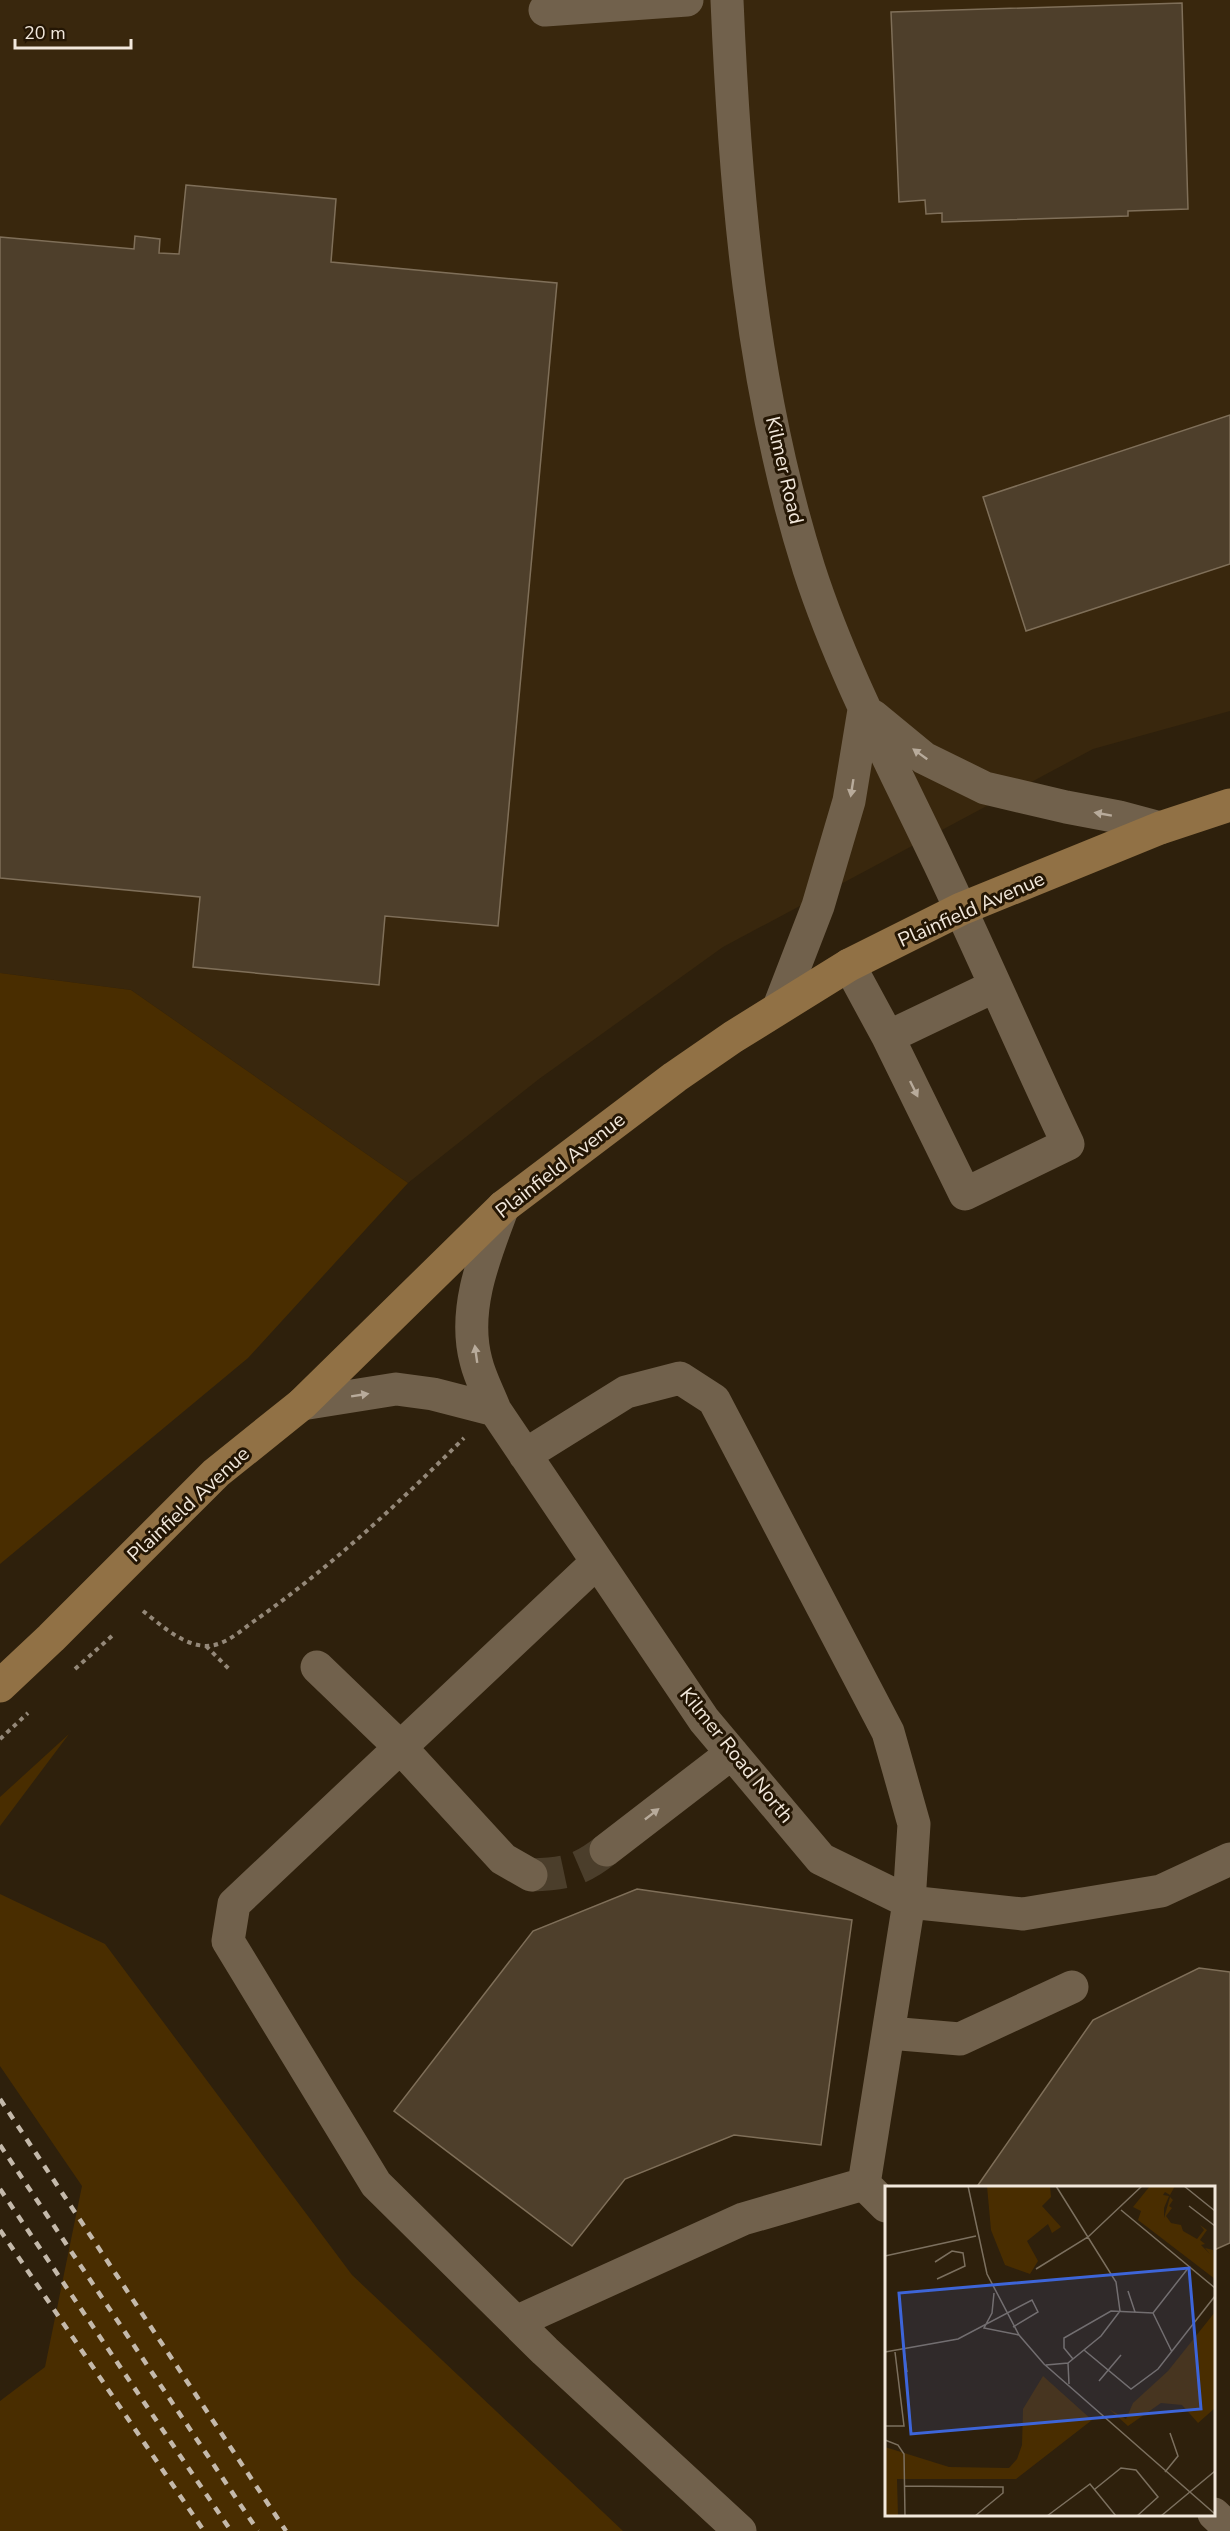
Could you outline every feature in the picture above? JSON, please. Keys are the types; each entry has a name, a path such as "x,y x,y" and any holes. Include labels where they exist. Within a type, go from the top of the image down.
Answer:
{"main road":[{"name":"Plainfield Avenue","path":"0,1686 216,1473 302,1404 503,1206 675,1077 780,1007 849,965 961,909 1160,828 1230,805"}],"street":[{"path":"545,10 687,0"},
{"name":"Kilmer Road","path":"727,0 732,128 747,262 765,384 785,479 809,567 835,642 864,710 961,909 994,986 1068,1144 965,1194 888,1037"},
{"path":"780,1007 818,906 841,831 849,801 864,710 924,758 985,788 1160,828"},
{"path":"849,965 888,1037 994,986"},
{"name":"Kilmer Road North","path":"503,1206 480,1268 472,1316 476,1360 495,1410 704,1720 821,1859 909,1902 1023,1914 1161,1891 1230,1859"},
{"path":"516,2322 743,2219 875,2195 889,2033 909,1902 914,1824 888,1732 714,1400 681,1378 626,1392 525,1455"},
{"path":"302,1404 396,1389 433,1394 495,1410"},
{"path":"597,1562 234,1904 228,1941 376,2184 516,2322 740,2531"},
{"path":"317,1667 400,1747 503,1859 531,1875"},
{"path":"606,1850 732,1753"},
{"path":"889,2033 960,2039 1072,1987"},
{"path":"1215,2515 1230,2529"}],"path":[{"path":"143,1611 186,1641 206,1646 223,1643 304,1586 409,1493 466,1436"},
{"path":"206,1646 231,1670"}],"shaded area":[{"path":"0,0 1230,0 1230,711 1093,749 723,947 539,1079 408,1183 131,990 0,973"},
{"path":"0,973 131,990 408,1183 248,1358 0,1564"},
{"path":"69,1734 0,1826 0,1797"},
{"path":"0,1894 105,1944 352,2275 623,2531 0,2531 0,2401 45,2367 82,2186 0,2066"}],"building":[{"path":"1182,3 1188,209 1128,211 1128,216 942,222 942,213 926,214 925,200 899,202 891,12"},
{"path":"186,185 336,199 331,262 557,283 498,926 385,916 379,985 193,967 200,897 0,878 0,237 134,249 135,236 160,239 159,253 179,254"},
{"path":"1230,415 1230,564 1026,631 983,497"},
{"path":"637,1889 852,1920 821,2145 734,2135 625,2179 572,2246 394,2111 533,1931"},
{"path":"1199,1968 1230,1972 1230,2243 1215,2250 1215,2186 977,2186 1093,2020"}],"tunnel":[{"path":"531,1875 571,1870 588,1863 606,1850"}],"railway":[{"path":"0,2099 286,2531"},
{"path":"0,2145 258,2531"},
{"path":"0,2189 231,2531"},
{"path":"0,2230 204,2531"}]}
